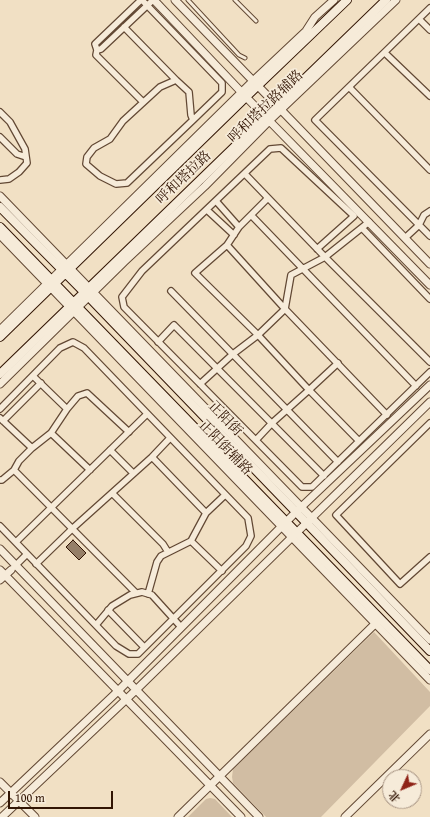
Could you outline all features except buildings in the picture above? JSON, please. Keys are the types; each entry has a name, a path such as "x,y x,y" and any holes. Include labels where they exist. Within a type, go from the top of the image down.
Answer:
{"main road":[{"name":"呼和塔拉路","path":"0,337 51,283 255,83 347,0"},
{"name":"呼和塔拉路","path":"0,374 75,307 279,108 386,0"},
{"name":"正阳街","path":"0,207 89,292 309,520 430,651"},
{"path":"0,227 51,283 378,621 430,670"}],"street":[{"path":"143,102 96,55 96,44 141,0 222,83 222,92 127,183 116,184 100,176 86,164 87,158 94,148 110,139 123,121 143,102 160,87 176,80"},
{"path":"96,50 100,49 154,0 268,118 356,214"},
{"path":"175,0 430,264"},
{"name":"呼和塔拉路辅路","path":"255,83 306,31 315,17 334,0"},
{"name":"呼和塔拉路辅路","path":"279,108 396,0"},
{"path":"430,8 315,120 430,236"},
{"path":"420,19 430,30"},
{"path":"124,27 189,92 191,115 193,120"},
{"path":"384,53 430,96"},
{"path":"349,87 430,170"},
{"path":"0,112 10,122 25,149 27,163 19,172 9,179 0,180"},
{"path":"0,137 18,154 26,157"},
{"path":"430,285 369,222 356,214 281,148 270,149 142,271 122,297 124,307 302,487 312,487 430,372"},
{"path":"245,174 430,362"},
{"path":"0,196 66,269"},
{"path":"268,198 239,227 227,245 195,273 258,335 359,441"},
{"path":"216,201 239,227"},
{"path":"207,210 234,235"},
{"path":"405,238 419,225 424,215 430,211"},
{"path":"318,249 356,214"},
{"path":"251,215 416,386"},
{"path":"200,384 233,354 258,335 285,309 291,275 325,257 369,222"},
{"path":"362,228 430,299"},
{"path":"0,235 51,283 0,330"},
{"path":"227,245 285,309 387,415"},
{"path":"171,291 338,462"},
{"path":"0,384 75,307"},
{"path":"158,342 174,325 324,476"},
{"path":"0,409 60,348 73,342 84,348 248,518 251,536 246,546 138,654 129,654 116,646 0,526"},
{"path":"256,440 272,422 338,363"},
{"path":"33,376 67,409"},
{"path":"32,448 1,420 41,384"},
{"path":"0,803 118,691 299,510 430,385"},
{"path":"0,480 14,470 32,448 51,433 67,409 78,396 87,393 129,432"},
{"path":"2,817 136,690 430,402"},
{"path":"16,542 147,414"},
{"path":"430,423 336,515 400,584 430,556"},
{"path":"51,433 90,470"},
{"path":"36,564 73,528 152,457 170,438"},
{"path":"110,450 133,473"},
{"path":"152,457 206,513"},
{"path":"14,470 136,593"},
{"path":"112,493 163,544 168,552"},
{"path":"148,594 157,562 161,556 191,541 206,513 225,495"},
{"path":"309,520 430,640"},
{"path":"191,541 222,571"},
{"path":"0,549 6,572 118,691 241,817"},
{"path":"6,572 27,554"},
{"path":"6,572 127,681 259,817"},
{"path":"96,625 112,606 130,595 142,592 152,595 181,627"},
{"path":"108,610 144,647"},
{"path":"178,817 378,621 430,680"},
{"path":"344,817 430,734"},
{"path":"0,782 35,817"}],"lane":[{"path":"188,0 239,55 245,58"},
{"path":"235,0 256,22"}],"shaded area":[{"path":"374,632 430,692 430,706 321,817 266,817 233,783 233,769"},
{"path":"206,799 215,799 232,817 188,817"}]}
